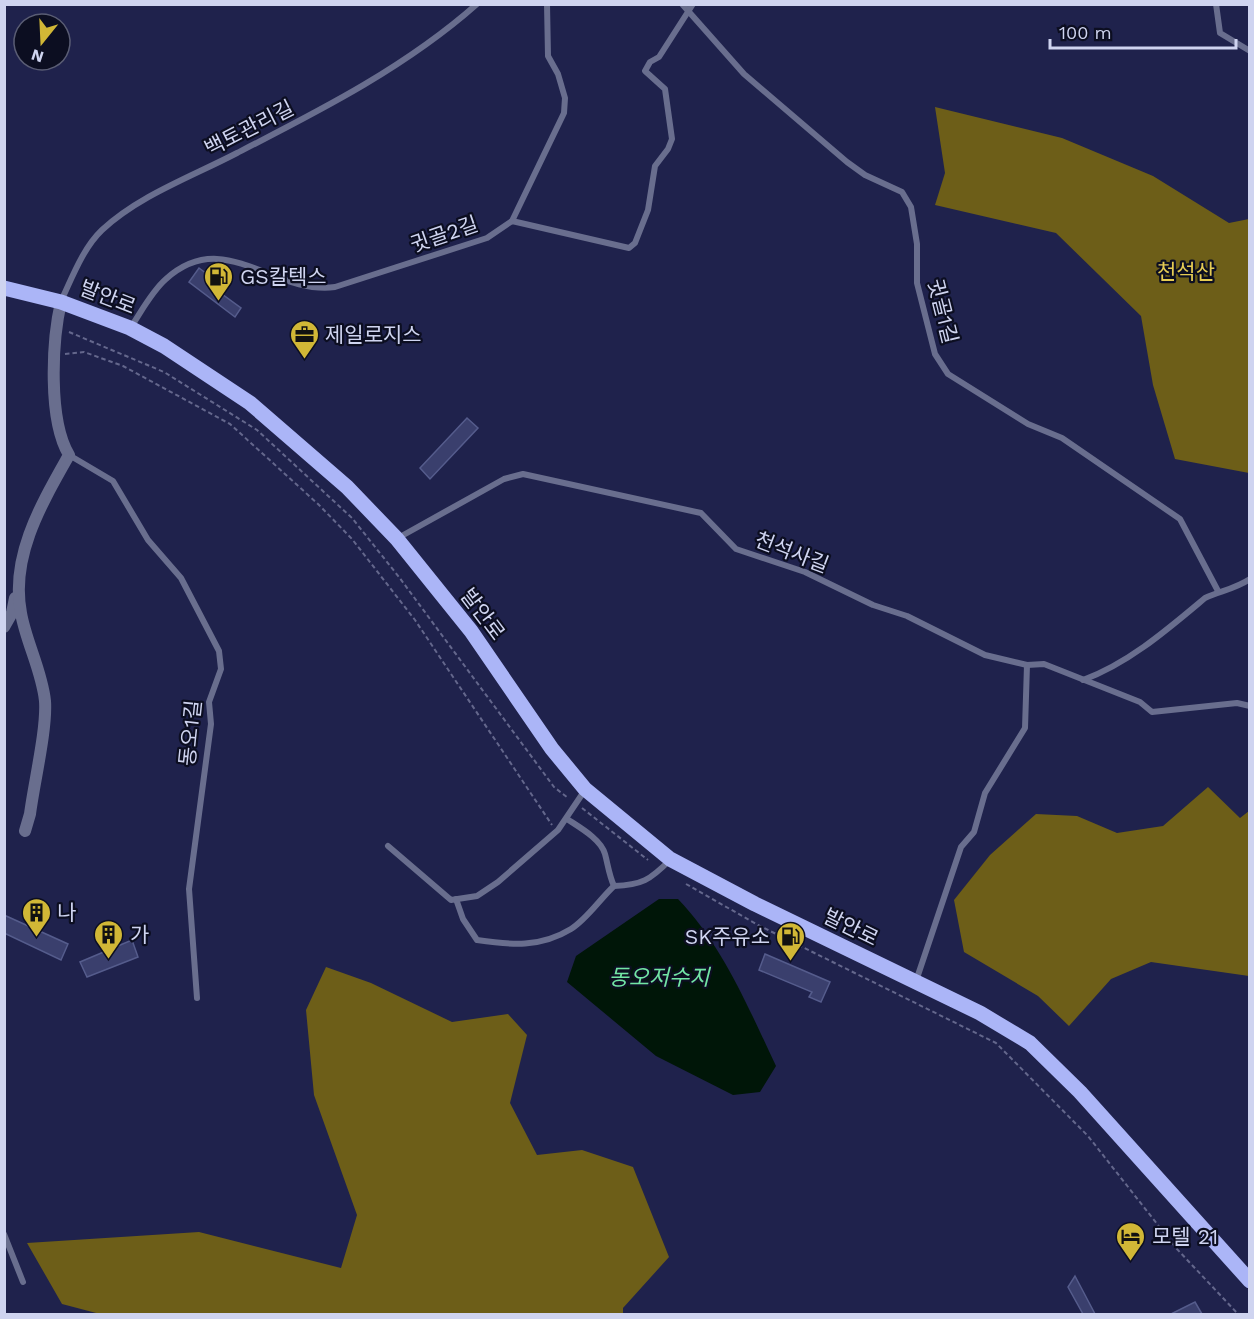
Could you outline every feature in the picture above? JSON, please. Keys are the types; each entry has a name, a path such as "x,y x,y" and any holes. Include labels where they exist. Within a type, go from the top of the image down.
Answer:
{"main road":[{"name":"발안로","path":"4,288 61,302 130,328 164,346 250,403 347,487 397,539 471,631 552,749 585,789 665,864 980,1013 1030,1043 1080,1092 1250,1281"}],"street":[{"path":"4,627 12,613 26,542 45,497 69,455 62,444 54,387 55,326 61,302"},
{"path":"19,579 20,612 45,701 25,831"}],"lane":[{"path":"466,4 471,10"},
{"name":"백토관리길","path":"61,302 80,261 100,232 131,206 337,101 431,43 477,4"},
{"path":"547,4 548,56 558,74 565,98 564,113 512,221 629,248 635,243 648,210 654,166 668,149 672,139 664,89 645,71 650,62 664,50 693,4"},
{"name":"귓골1길","path":"682,4 744,74 847,162 865,175 902,192 911,207 917,244 917,283 935,354 948,374 1028,424 1062,438 1179,519 1218,591"},
{"path":"1216,4 1220,33 1250,51"},
{"name":"귓골2길","path":"130,328 165,279 192,261 224,257 306,287 335,287 487,238 512,221"},
{"name":"동오1길","path":"69,455 114,481 148,540 181,578 219,651 221,669 209,702 211,724 189,889 197,998"},
{"name":"천석사길","path":"397,539 504,479 524,474 701,513 736,549 805,572 873,605 907,616 985,655 1027,665 1044,664 1140,702 1152,712 1237,703 1250,706"},
{"path":"1083,680 1102,673 1128,657 1205,598 1218,591 1236,588 1250,579"},
{"path":"916,982 961,847 974,832 985,793 1024,728 1027,665"},
{"path":"387,846 451,900 477,896 558,830 585,789"},
{"path":"567,819 599,844 605,852 606,866 614,886"},
{"path":"456,900 463,919 477,940 519,946 548,939 573,928 614,886 633,885 652,878 665,864"},
{"path":"4,1234 23,1282"}],"path":[{"path":"55,326 164,372 257,430 352,518 399,576 554,787 665,864"},
{"path":"54,357 84,352 123,366 201,406 230,424 318,504 352,539 409,612 551,825 558,830"},
{"path":"680,881 758,925 996,1043 1088,1136 1176,1248 1238,1314"}],"green space":[{"name":"천석산","path":"935,107 1062,138 1153,176 1229,223 1249,219 1249,473 1175,459 1153,385 1141,316 1056,233 935,205 945,173"},
{"path":"1208,787 1240,818 1249,811 1249,976 1151,962 1111,979 1069,1026 1038,996 964,952 954,900 990,855 1036,814 1077,816 1117,833 1163,826"},
{"path":"326,967 371,983 452,1022 508,1014 527,1035 510,1103 537,1155 582,1150 633,1167 669,1257 623,1308 623,1314 100,1314 62,1304 27,1243 199,1232 341,1268 357,1215 314,1095 306,1010"}],"water":[{"name":"동오저수지","path":"659,899 678,899 694,917 721,957 745,1000 776,1066 760,1092 733,1095 656,1056 567,982 576,956"}],"building":[{"path":"199,268 215,280 211,286 241,308 235,317 189,282"},
{"path":"467,418 478,428 430,479 420,468"},
{"name":"나","path":"4,915 68,944 61,960 4,933"},
{"name":"가","path":"132,940 138,957 87,977 80,962"},
{"path":"765,954 830,982 821,1002 809,997 812,992 759,970"},
{"path":"1075,1276 1095,1314 1083,1314 1068,1287"},
{"path":"1195,1302 1202,1314 1171,1314"}],"place":[{"name":"GS칼텍스","path":"219,302"},
{"name":"제일로지스","path":"304,360"},
{"name":"나","path":"36,938"},
{"name":"가","path":"109,960"},
{"name":"SK주유소","path":"791,962"},
{"name":"모텔 21","path":"1131,1262"}]}
